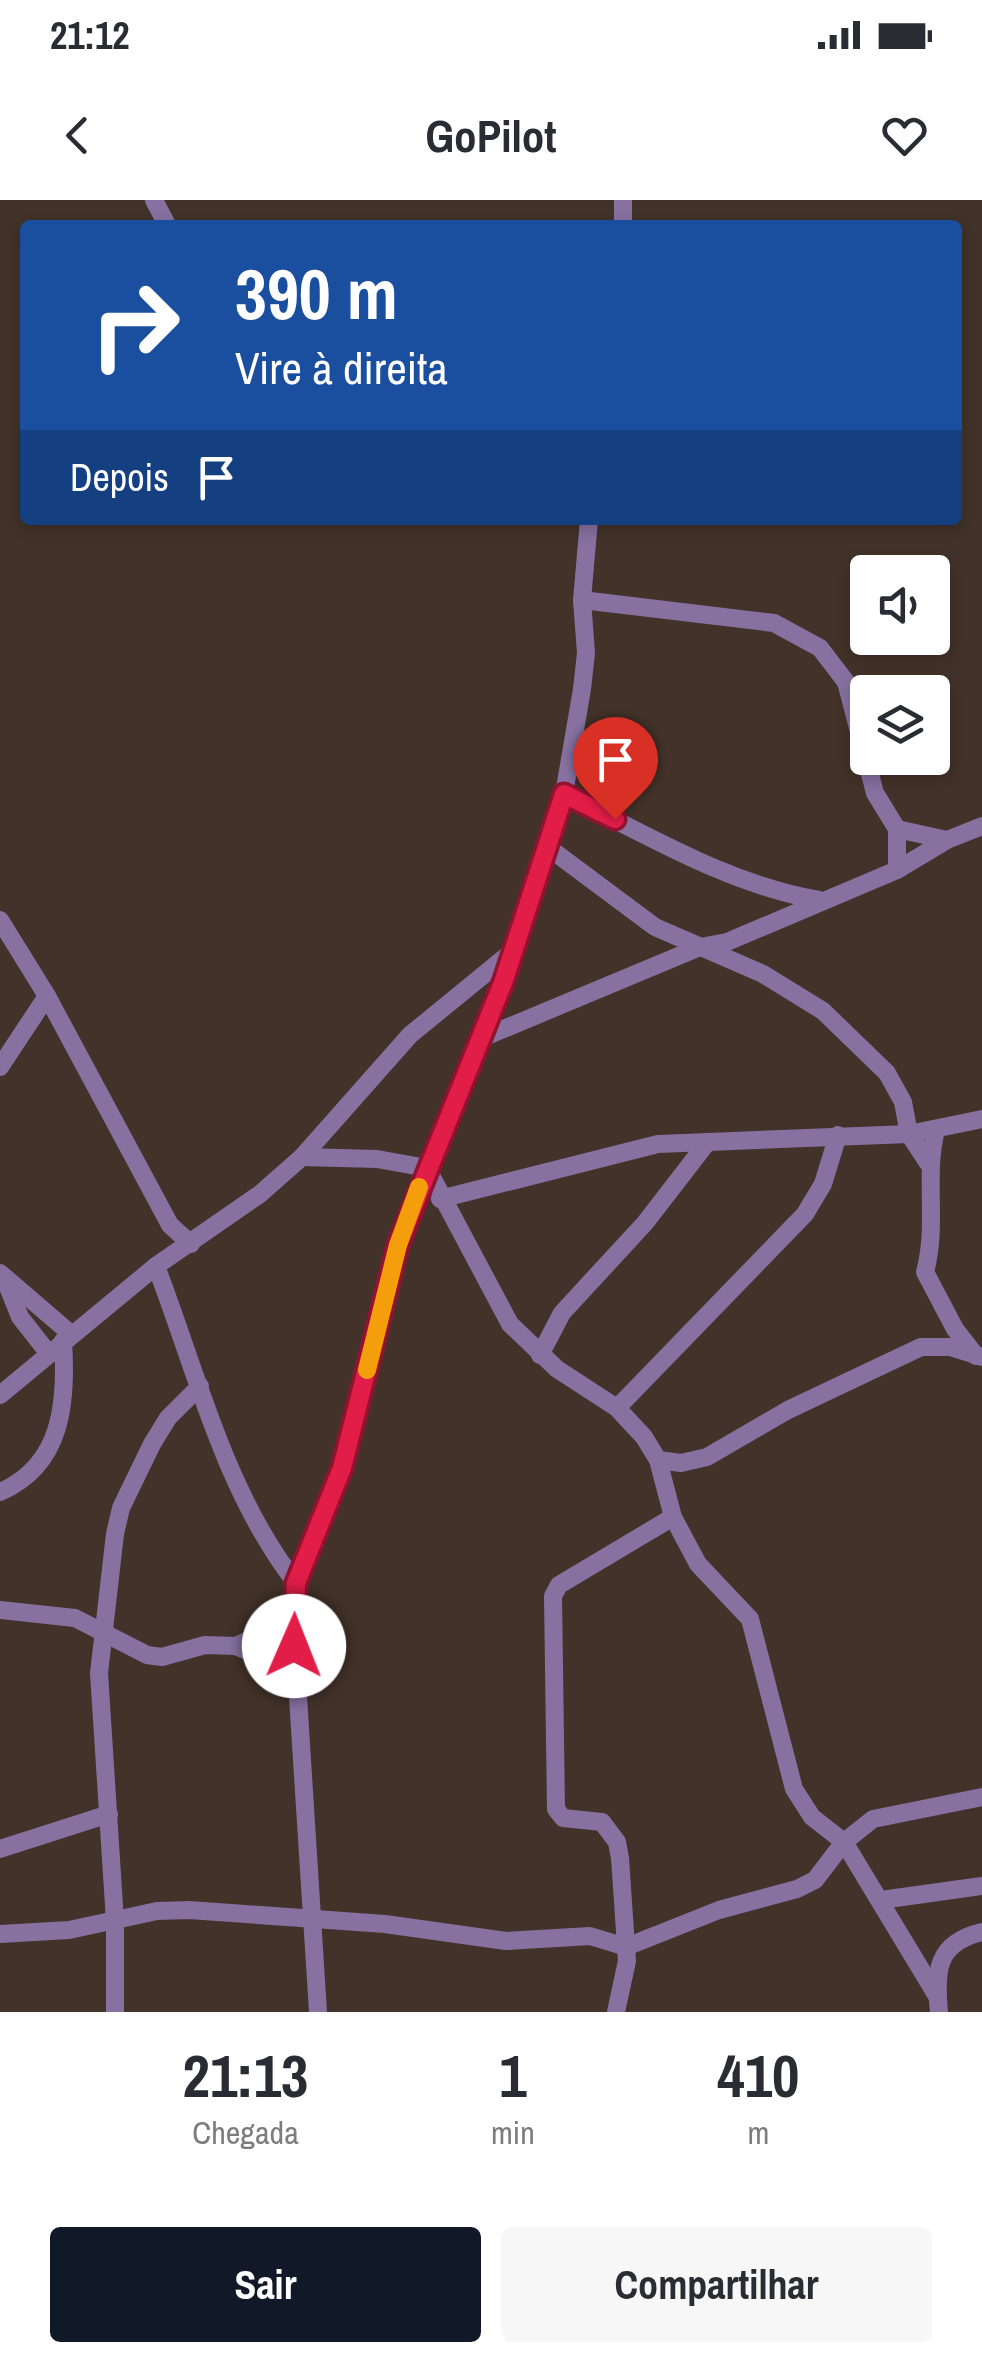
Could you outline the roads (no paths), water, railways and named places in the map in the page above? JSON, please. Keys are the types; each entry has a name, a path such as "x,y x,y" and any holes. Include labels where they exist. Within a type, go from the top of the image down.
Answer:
{"street":[{"path":"318,2012 293,1618 296,1583 342,1468 398,1245 426,1168 482,1038 564,794 584,671 582,600 590,525"},
{"path":"582,600 774,623 820,648 846,682 875,793 898,829 898,870"},
{"path":"564,794 739,879 779,894 820,900"},
{"path":"482,1038 898,870 947,840 982,826"},
{"path":"898,829 947,840"},
{"path":"546,845 626,909 763,974 823,1011 887,1074 903,1102 908,1134 928,1163"},
{"path":"0,920 47,996 170,1226 192,1244"},
{"path":"0,1396 156,1266 192,1244 302,1158 410,1035 514,950"},
{"path":"0,1068 47,996"},
{"path":"0,1050 20,1040"},
{"path":"440,1199 612,1152 658,1144 908,1134 982,1119"},
{"path":"936,1130 928,1163 933,1238 924,1272 979,1357"},
{"path":"616,1408 805,1214 823,1184 838,1136"},
{"path":"540,1354 562,1313 645,1223 706,1144"},
{"path":"302,1158 378,1159 426,1168"},
{"path":"426,1168 510,1324 540,1354 616,1408 644,1437 658,1460 673,1517 698,1564 750,1619 794,1789 812,1817 844,1842 938,2004"},
{"path":"156,1266 258,1528 296,1583"},
{"path":"0,1492 29,1476 54,1439 64,1407 67,1338 2,1274"},
{"path":"2,1274 20,1316 48,1354"},
{"path":"658,1460 681,1464 707,1457 788,1410 921,1347 950,1347 979,1357"},
{"path":"115,2012 115,1920 100,1673 121,1508 168,1418 200,1386"},
{"path":"616,2012 625,1976 626,1947 616,1842 602,1822 563,1818 556,1809 553,1596 559,1586 673,1517"},
{"path":"0,1610 62,1615 107,1631 132,1648 162,1657 205,1645 236,1646 296,1673"},
{"path":"236,1646 293,1618"},
{"path":"0,1934 69,1930 157,1911 190,1910 506,1941 590,1936 626,1947 719,1910 797,1889 815,1880 844,1842 873,1819 891,1812 982,1797"},
{"path":"0,1849 109,1814"},
{"path":"881,1900 982,1886"},
{"path":"938,2004 938,1960 949,1946 982,1932"}]}
